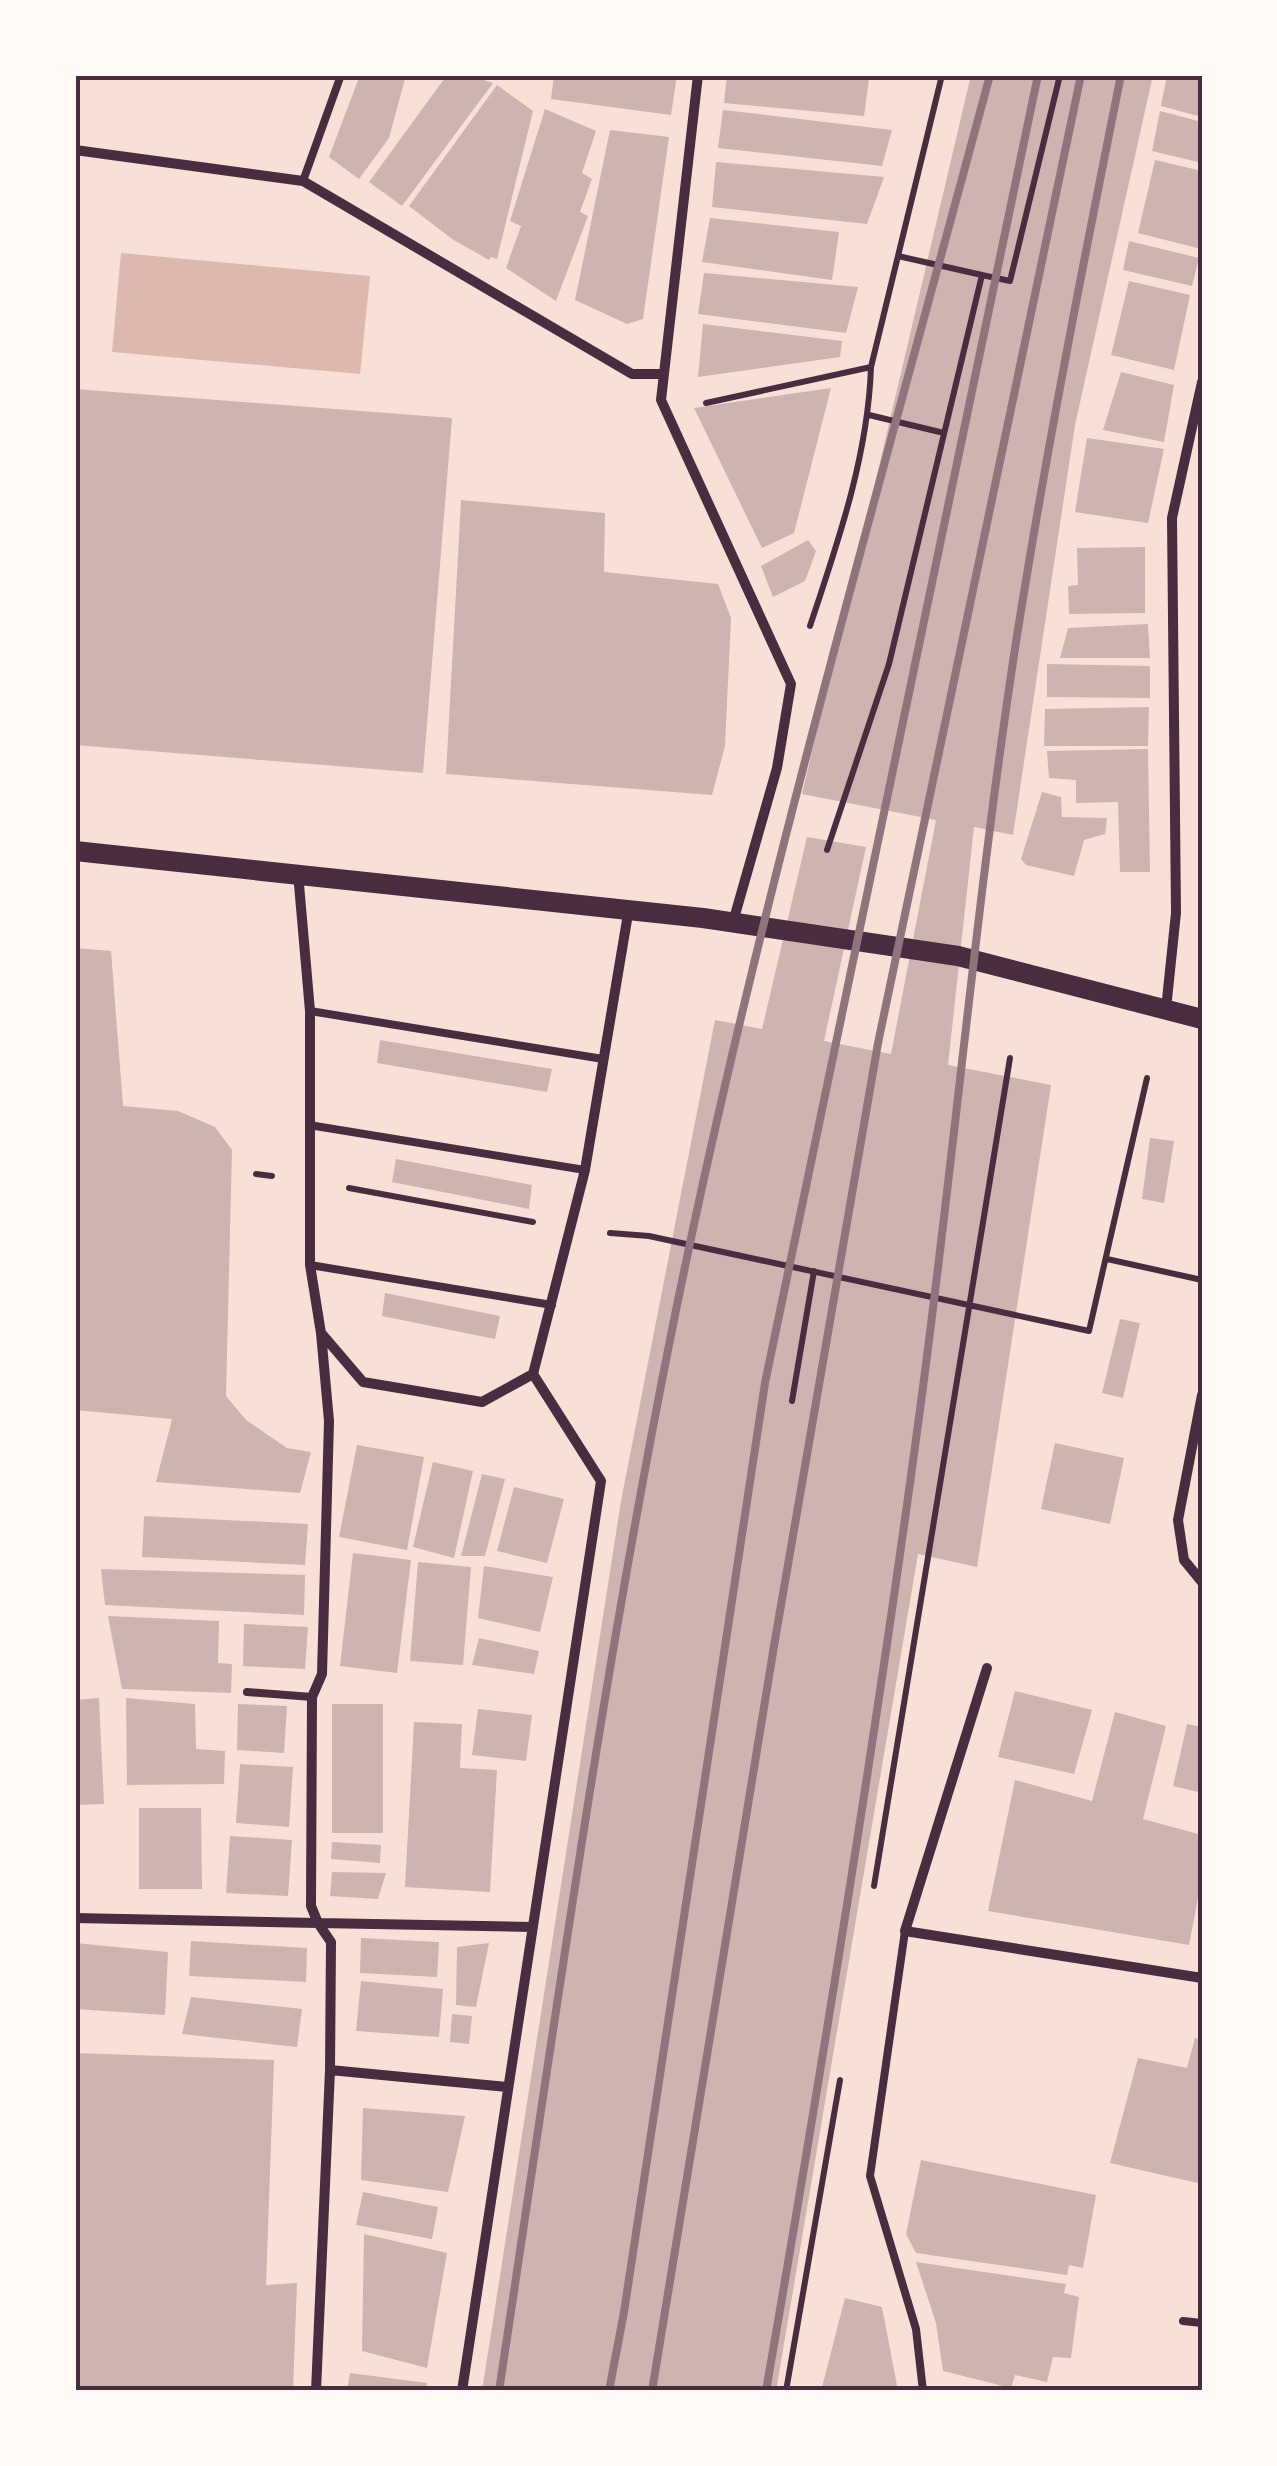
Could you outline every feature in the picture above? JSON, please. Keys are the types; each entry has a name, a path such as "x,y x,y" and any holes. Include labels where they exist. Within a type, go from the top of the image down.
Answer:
{"main road":[{"path":"75,851 630,908 958,956 1202,1019"}],"street":[{"path":"698,75 661,400 791,684 776,768 732,923"},
{"path":"75,150 304,181 632,374 664,374"},
{"path":"1166,1009 1176,913 1172,518 1202,382"},
{"path":"298,873 310,1011 310,1265 322,1333 329,1421 322,1674 312,1697 311,1906 331,1942 330,2070 316,2391"},
{"path":"462,2391 601,1481 534,1374 586,1170 630,908"},
{"path":"322,1333 363,1382 482,1402 534,1374"},
{"path":"1202,1394 1178,1520 1184,1560 1202,1582"},
{"path":"987,1668 905,1931 1202,1978"},
{"path":"75,1918 532,1927"},
{"path":"330,2070 508,2086"}],"lane":[{"path":"304,181 341,75"},
{"path":"310,1011 603,1059"},
{"path":"308,1125 586,1170"},
{"path":"310,1265 552,1305"},
{"path":"246,1692 312,1697"},
{"path":"905,1931 870,2176 916,2330 923,2391"},
{"path":"1183,2321 1202,2323"}],"path":[{"path":"791,684 840,536 869,415 871,367 942,75"},
{"path":"898,256 1010,281 1060,75"},
{"path":"827,850 889,664 982,275"},
{"path":"664,412 871,367"},
{"path":"869,415 944,433"},
{"path":"873,1889 1010,1058"},
{"path":"256,1174 310,1180 571,1229 649,1236 1089,1330 1147,1078"},
{"path":"1107,1259 1202,1280"},
{"path":"792,1401 814,1271"},
{"path":"786,2391 844,2063"}],"shaded area":[{"path":"121,253 370,276 360,374 112,352"}],"building":[{"path":"360,75 406,75 389,138 359,179 329,157"},
{"path":"447,75 468,75 493,83 402,206 369,182"},
{"path":"554,75 677,75 671,115 551,99"},
{"path":"727,75 869,79 864,116 724,103"},
{"path":"971,75 1153,75 1075,425 1013,835 974,827 948,1065 1051,1085 977,1567 918,1554 776,2391 482,2391 621,1501 715,1020 762,1029 807,837 866,847 824,1041 891,1054 936,820 802,794"},
{"path":"1167,75 1202,75 1202,117 1161,106"},
{"path":"497,85 533,111 497,259 489,260 452,239 409,206"},
{"path":"545,109 596,131 582,173 592,179 580,212 588,216 556,301 506,268 521,226 510,221"},
{"path":"723,110 892,130 882,166 718,148"},
{"path":"1160,111 1202,122 1202,163 1152,151"},
{"path":"610,130 669,137 643,319 627,324 575,300"},
{"path":"1155,160 1202,171 1201,249 1138,233"},
{"path":"716,162 884,177 867,224 712,207"},
{"path":"710,218 839,232 832,280 702,262"},
{"path":"1129,241 1199,258 1192,286 1123,270"},
{"path":"704,273 858,287 846,333 698,314"},
{"path":"1129,281 1190,295 1174,370 1111,355"},
{"path":"703,324 842,341 840,357 698,377"},
{"path":"1121,372 1174,385 1164,442 1103,430"},
{"path":"831,388 794,533 762,548 694,408"},
{"path":"75,389 452,418 423,773 75,745"},
{"path":"1087,438 1164,449 1148,523 1075,512"},
{"path":"461,500 605,513 604,572 718,584 731,618 725,746 712,795 446,774"},
{"path":"808,540 816,551 805,581 773,597 761,566"},
{"path":"1145,547 1145,613 1069,614 1068,586 1078,585 1077,548"},
{"path":"1148,624 1150,658 1060,658 1068,628"},
{"path":"1047,664 1150,666 1150,698 1047,697"},
{"path":"1149,707 1148,746 1044,746 1045,709"},
{"path":"1148,749 1150,872 1120,872 1118,802 1076,803 1076,780 1049,778 1047,751"},
{"path":"1042,792 1061,797 1062,817 1107,818 1105,834 1084,840 1074,876 1026,865 1021,859"},
{"path":"75,948 111,951 123,1106 178,1111 215,1127 232,1150 226,1396 246,1420 287,1448 311,1452 300,1493 156,1482 172,1419 75,1410"},
{"path":"380,1040 552,1069 547,1092 377,1063"},
{"path":"1150,1138 1174,1141 1164,1203 1142,1199"},
{"path":"396,1159 532,1185 529,1209 392,1182"},
{"path":"385,1293 500,1316 495,1339 382,1316"},
{"path":"1120,1319 1140,1323 1123,1398 1102,1393"},
{"path":"1055,1443 1124,1458 1110,1524 1041,1509"},
{"path":"357,1445 424,1457 407,1550 339,1537"},
{"path":"433,1462 473,1471 454,1558 413,1547"},
{"path":"482,1474 505,1479 485,1556 461,1556"},
{"path":"514,1487 564,1499 547,1563 497,1551"},
{"path":"144,1516 308,1524 305,1565 142,1557"},
{"path":"353,1553 411,1560 397,1673 340,1666"},
{"path":"418,1562 471,1567 463,1665 410,1661"},
{"path":"484,1566 553,1577 540,1632 478,1618"},
{"path":"101,1569 305,1575 304,1615 105,1605"},
{"path":"108,1616 219,1621 218,1663 232,1664 231,1693 122,1689"},
{"path":"244,1624 308,1627 305,1669 243,1666"},
{"path":"479,1638 539,1651 534,1674 472,1665"},
{"path":"1015,1691 1092,1710 1074,1774 998,1757"},
{"path":"99,1698 104,1804 75,1805 75,1700"},
{"path":"126,1698 195,1704 196,1749 225,1751 224,1784 127,1785"},
{"path":"238,1704 287,1706 284,1753 237,1750"},
{"path":"332,1704 383,1704 383,1833 332,1833"},
{"path":"478,1709 532,1715 526,1761 472,1755"},
{"path":"1115,1712 1166,1726 1143,1819 1202,1835 1202,1877 1189,1945 988,1911 1015,1780 1092,1801"},
{"path":"414,1722 462,1724 460,1768 497,1770 490,1892 405,1887"},
{"path":"1187,1724 1202,1727 1202,1793 1173,1786"},
{"path":"240,1764 293,1767 289,1827 236,1823"},
{"path":"139,1808 201,1808 202,1889 139,1889"},
{"path":"230,1836 292,1840 288,1896 226,1893"},
{"path":"332,1842 381,1845 380,1863 331,1859"},
{"path":"332,1872 386,1873 378,1899 330,1896"},
{"path":"361,1938 439,1942 437,1977 360,1973"},
{"path":"191,1941 307,1948 306,1982 189,1976"},
{"path":"75,1943 168,1952 165,2015 75,2009"},
{"path":"489,1943 476,2007 456,2005 457,1947"},
{"path":"361,1981 443,1989 439,2037 356,2031"},
{"path":"191,1997 302,2009 297,2047 182,2034"},
{"path":"452,2014 472,2016 469,2044 450,2042"},
{"path":"1195,2038 1202,2040 1202,2184 1110,2163 1138,2058 1187,2068"},
{"path":"75,2053 274,2060 266,2285 297,2283 293,2391 75,2391"},
{"path":"363,2108 465,2116 448,2192 361,2180"},
{"path":"921,2160 1096,2195 1083,2268 1069,2265 1067,2275 916,2253 906,2234"},
{"path":"363,2192 438,2207 432,2239 356,2225"},
{"path":"364,2234 447,2253 427,2368 362,2351"},
{"path":"916,2262 1066,2284 1064,2293 1079,2297 1071,2358 1053,2357 1047,2382 1015,2375 1011,2388 943,2371 936,2323"},
{"path":"845,2298 882,2307 898,2391 821,2391"},
{"path":"350,2373 427,2383 426,2391 347,2391"}],"railway":[{"path":"499,2391 578,1867 669,1345 778,866 990,75"},
{"path":"609,2391 765,1383 1038,75"},
{"path":"652,2391 878,1043 1081,75"},
{"path":"766,2391 848,1897 904,1526 1016,642 1052,429 1121,75"}]}
